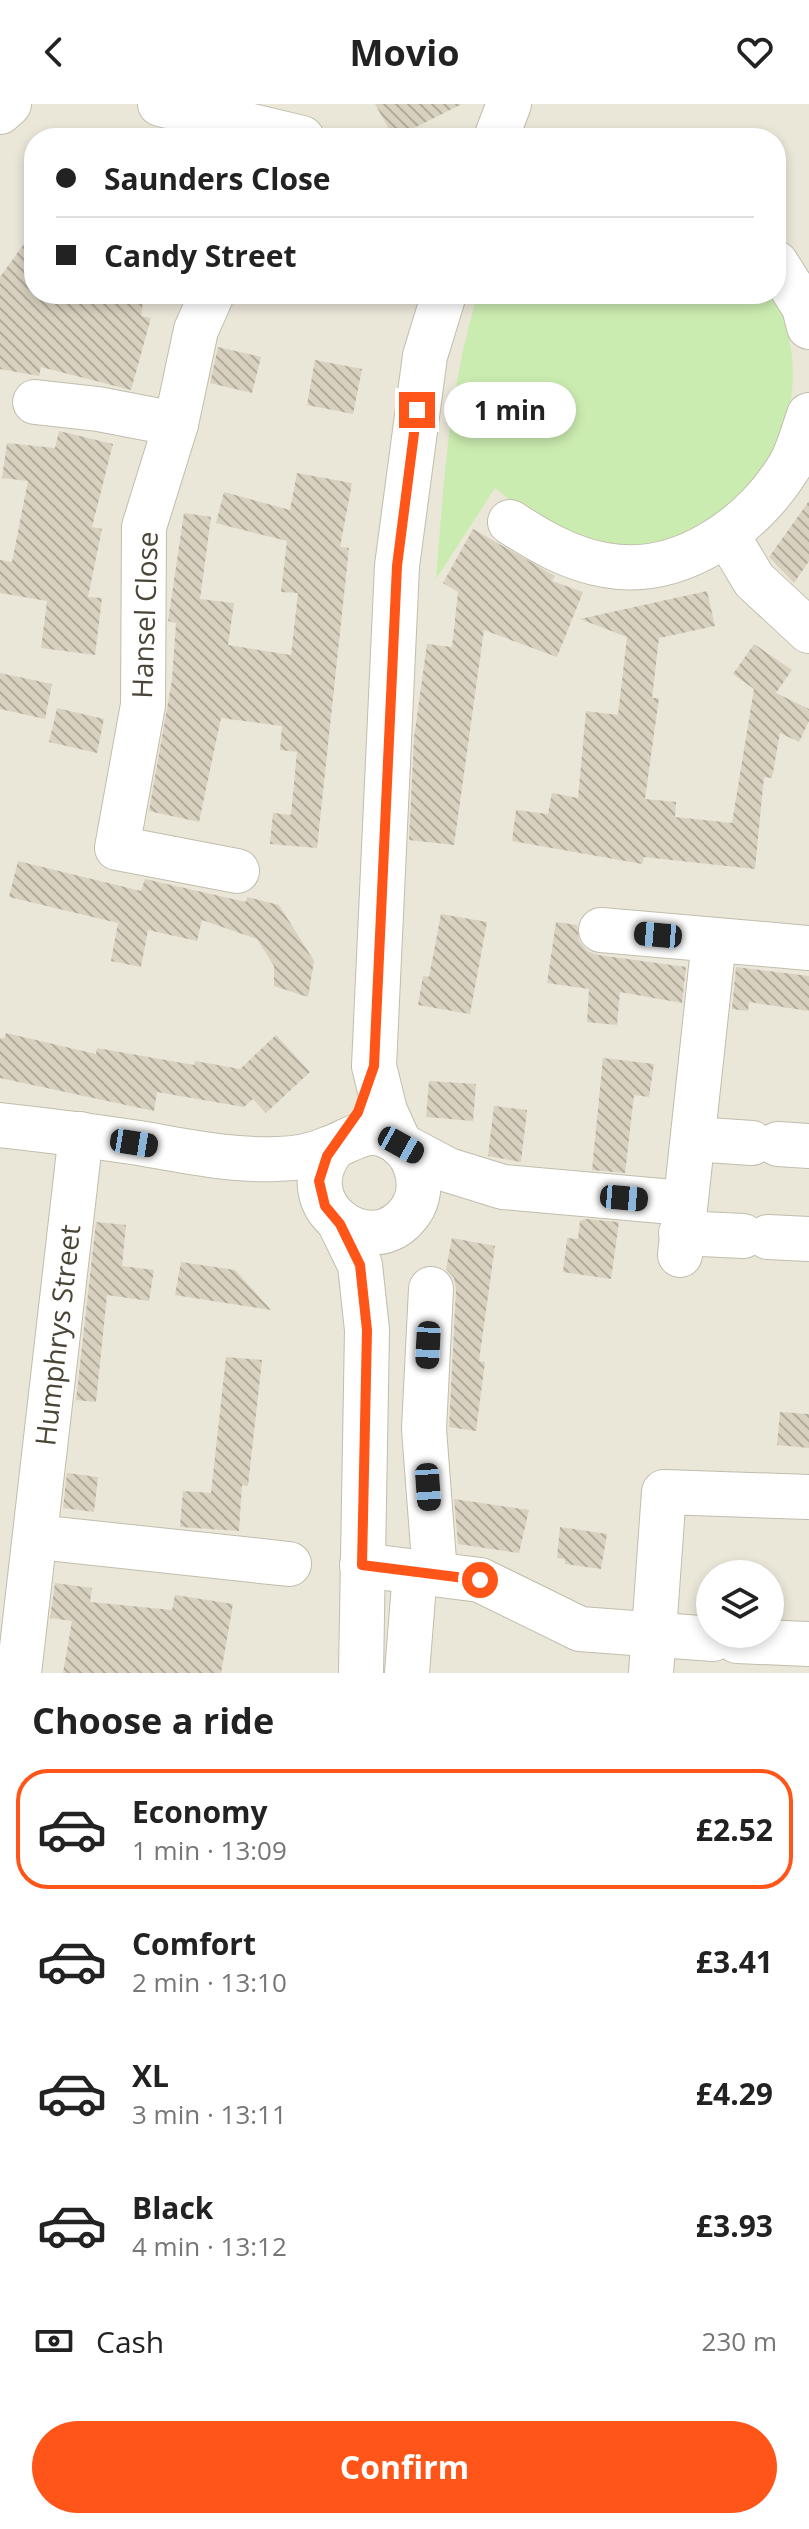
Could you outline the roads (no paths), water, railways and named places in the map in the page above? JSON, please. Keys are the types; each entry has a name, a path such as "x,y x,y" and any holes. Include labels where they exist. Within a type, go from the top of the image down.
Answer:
{"street":[{"path":"0,112 9,104"},
{"path":"160,104 251,128"},
{"path":"500,128 509,104"},
{"path":"786,279 807,314"},
{"name":"Hansel Close","path":"208,304 196,330 176,424 144,527 143,705 117,848 237,871"},
{"path":"367,1330 382,1261 419,1186 417,1169 385,1111 374,1066 397,566 425,356 441,304"},
{"path":"35,402 98,409 176,424"},
{"path":"510,522 548,546 603,565 633,569 674,560 727,535 759,509 791,465 809,415"},
{"path":"727,535 754,580 809,631"},
{"path":"601,930 809,948"},
{"path":"682,1231 714,940"},
{"path":"361,1673 367,1330 360,1265 319,1181 327,1156 358,1112 374,1066"},
{"path":"0,1125 81,1134 241,1160 292,1159 336,1146 357,1134 372,1133 401,1144 448,1170 503,1187 682,1231 773,1237"},
{"name":"Humphrys Street","path":"19,1673 81,1134"},
{"path":"693,1139 780,1145"},
{"path":"241,1160 289,1182 333,1215 371,1233 387,1230 407,1215 446,1197 503,1187"},
{"path":"407,1673 425,1573 424,1429 431,1289"},
{"path":"652,1655 664,1492 809,1497"},
{"path":"37,1537 289,1564"},
{"path":"362,1565 480,1580 580,1629 652,1655 725,1640 809,1644"}]}
